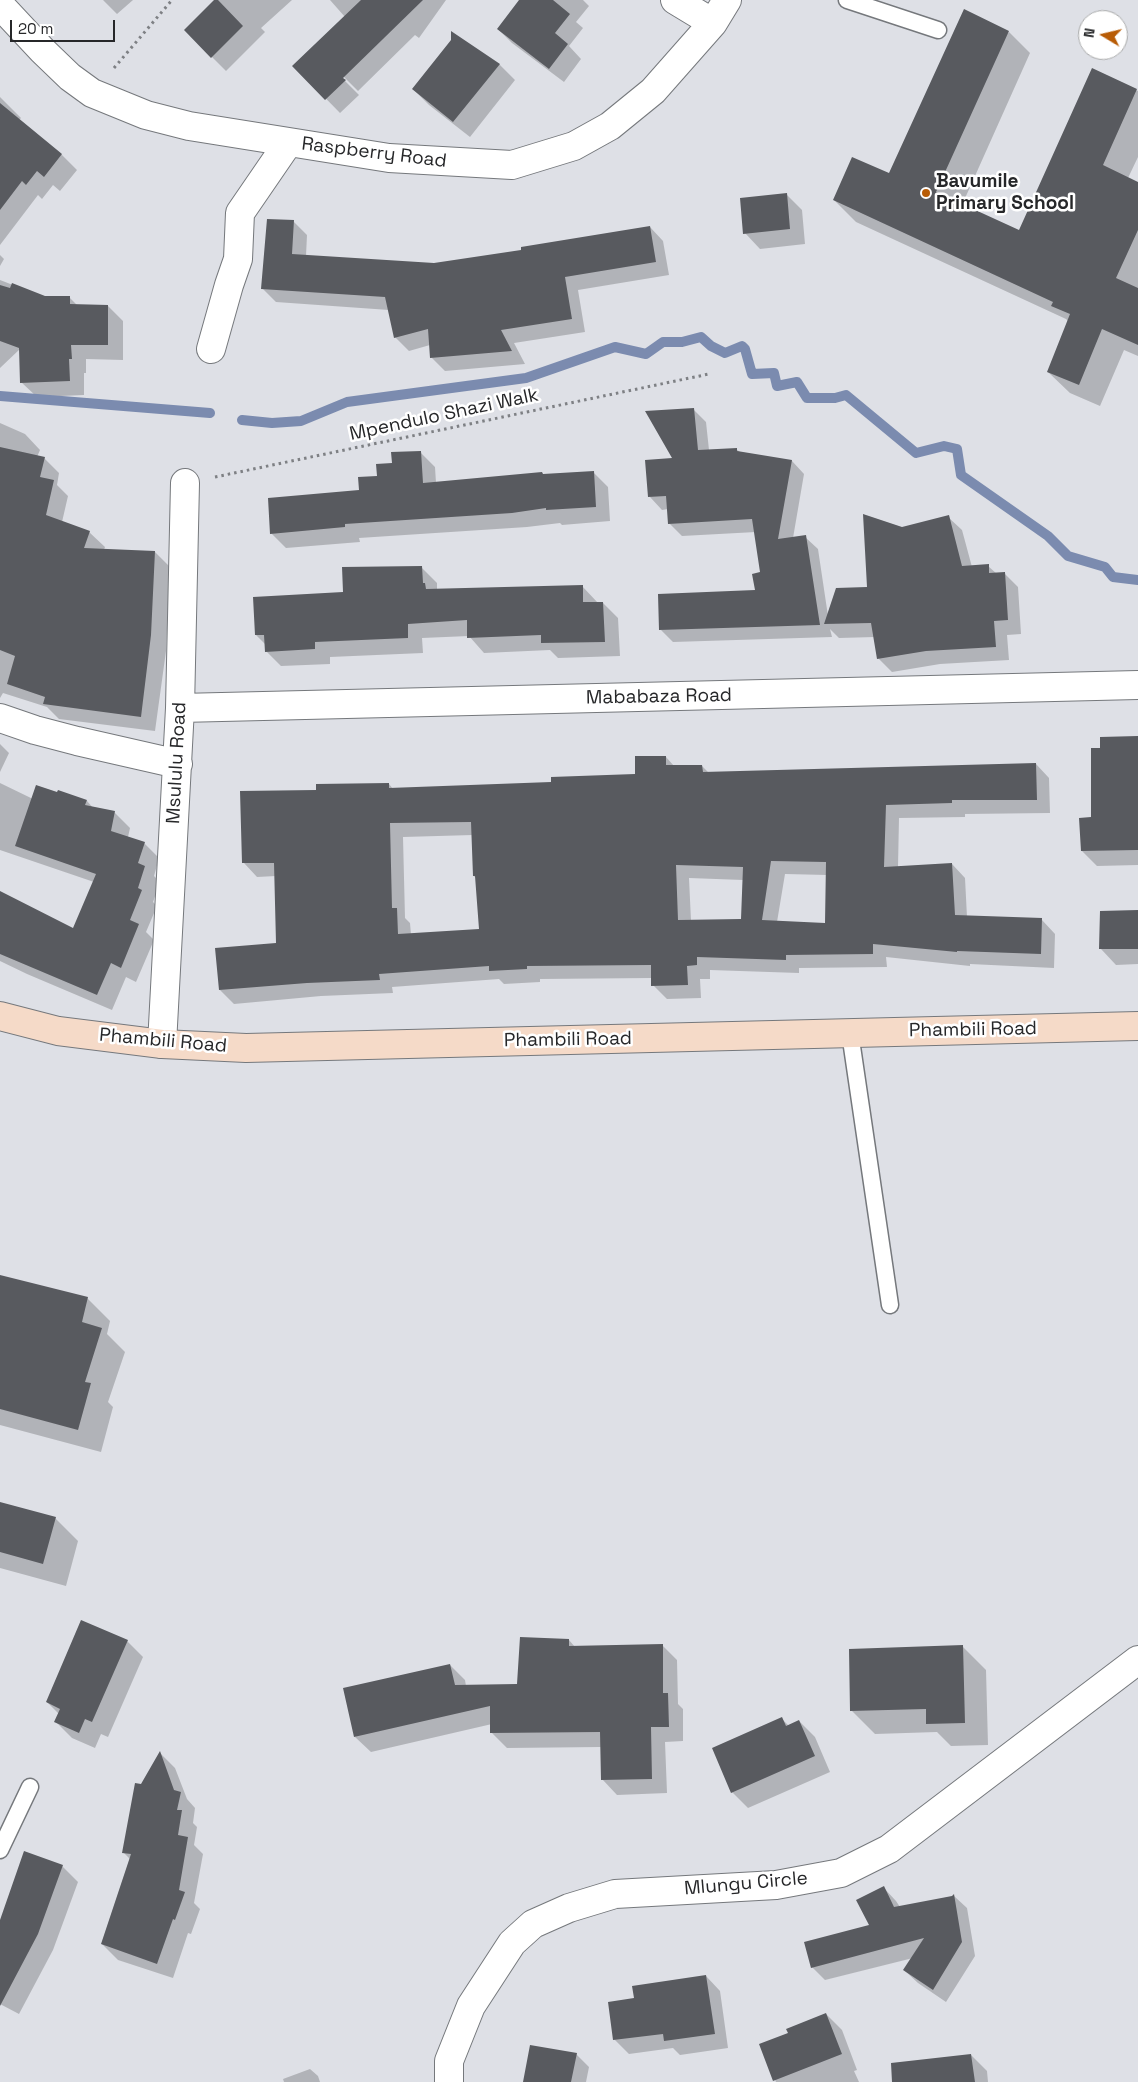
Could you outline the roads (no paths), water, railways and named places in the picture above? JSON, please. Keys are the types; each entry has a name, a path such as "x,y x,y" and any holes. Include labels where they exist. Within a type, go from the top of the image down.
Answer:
{"street":[{"path":"675,0 713,23"},
{"name":"Raspberry Road","path":"0,5 42,51 92,94 146,115 180,124 389,158 512,165 574,146 610,126 653,91 713,23 727,0"},
{"path":"211,349 238,259 240,213 288,143"},
{"name":"Msululu Road","path":"162,1044 178,764 185,483"},
{"name":"Mababaza Road","path":"180,708 1138,685"},
{"path":"0,718 52,734 178,764"},
{"name":"Phambili Road","path":"0,1016 58,1031 162,1044 246,1048 1138,1026"},
{"name":"Mlungu Circle","path":"449,2082 449,2061 471,2006 512,1943 533,1924 569,1908 615,1894 776,1885 841,1873 889,1849 1138,1660"}],"lane":[{"path":"847,0 938,30"},
{"path":"850,1033 890,1305"},
{"path":"0,1850 30,1787"}],"waterway":[{"path":"242,420 272,423 301,421 347,402 526,378 615,347 646,354 663,342 682,342 701,337 711,346 725,353 742,346 745,349 752,374 774,373 777,386 797,382 807,398 835,398 846,395 916,453 944,446 957,449 961,475 1048,536 1068,556 1105,567 1113,577 1138,580"},
{"path":"0,396 210,413"}],"place":[{"name":"Bavumile Primary School","path":"926,193"}]}
